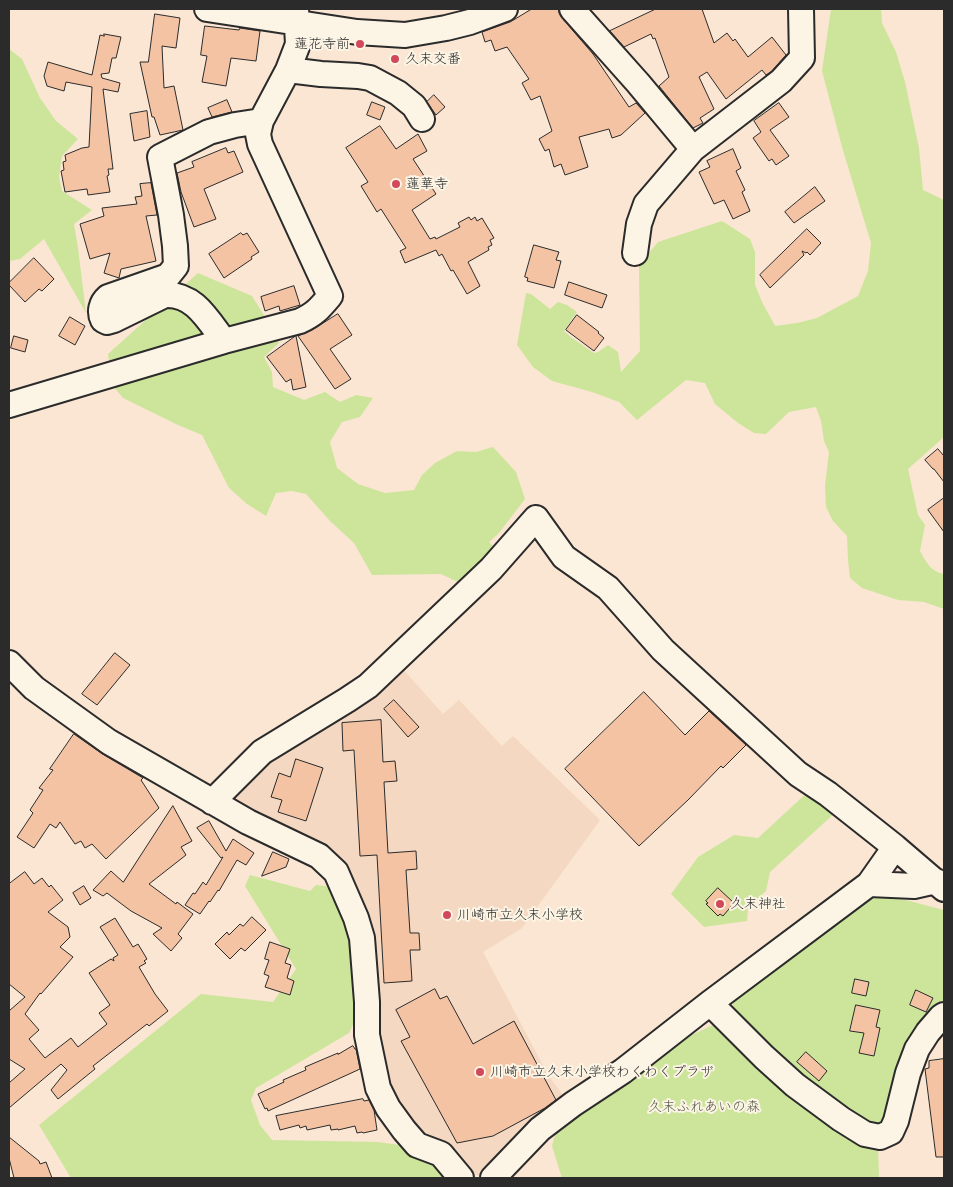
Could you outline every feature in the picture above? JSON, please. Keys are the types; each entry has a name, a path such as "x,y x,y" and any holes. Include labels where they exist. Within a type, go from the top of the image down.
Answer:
{"street":[{"path":"207,9 297,15 357,32 405,35 446,28 490,11"},
{"path":"572,9 638,83 693,149"},
{"path":"635,252 639,224 646,204 693,149 781,81 802,58 801,9"},
{"path":"9,405 224,341 300,321 312,316 330,296 260,144 258,134 261,121 288,70 298,44 297,15"},
{"path":"288,70 370,78 398,93 414,106 422,119"},
{"path":"224,341 199,308 182,296 165,295 107,322 101,316 101,307 108,297 168,276 176,266 171,215 160,157 209,132 235,124 261,121"},
{"path":"212,802 262,752 368,686 490,569 536,518 564,557 608,588 663,650 798,774 828,794 940,885"},
{"path":"9,663 34,688 109,742 248,822 319,856 336,872 356,918 362,938 367,1002 367,1035 378,1088 388,1108 417,1145 441,1154 461,1178"},
{"path":"493,1178 540,1129 573,1104 623,1071 869,884 895,847"},
{"path":"869,884 940,885"},
{"path":"710,1003 795,1085 865,1134 880,1137 891,1132 908,1073 917,1050 928,1032 940,1017 944,1015"}],"shaded area":[{"name":"川崎市立久末小学校","path":"402,668 443,714 459,700 502,746 513,736 600,820 522,928 483,952 548,1075 565,1098 482,1176 470,1174 417,1134 386,1084 360,901 235,805 231,790 258,764"}],"green space":[{"path":"831,9 881,9 882,23 896,52 905,82 919,148 923,190 944,200 944,437 908,469 918,515 925,525 920,551 932,569 944,574 944,609 924,602 898,600 862,588 850,578 847,536 833,521 826,507 825,485 829,452 824,441 821,421 816,407 789,412 766,434 754,433 738,423 715,404 705,383 686,380 637,420 619,402 552,381 533,367 517,345 526,293 531,294 550,309 558,302 567,305 577,312 564,331 594,353 608,345 618,352 621,372 640,351 639,265 658,242 722,221 750,239 755,252 755,285 775,326 817,318 858,296 868,271 871,243 842,147 822,71"},
{"path":"9,49 22,59 40,98 56,121 78,139 62,156 59,177 62,191 92,210 74,224 86,313 44,239 20,259 9,261"},
{"path":"198,273 252,296 279,343 264,357 272,372 273,387 304,400 325,392 340,402 356,395 373,398 360,417 342,422 330,442 337,468 358,484 385,493 414,490 422,475 435,463 457,451 476,452 493,447 516,472 525,499 499,533 489,542 497,550 460,583 441,574 372,575 354,543 330,521 306,494 292,491 276,493 266,516 247,504 229,488 202,435 123,398 113,386 108,354"},
{"path":"811,789 835,813 770,872 766,891 748,907 747,921 704,927 671,894 698,857 734,835 758,838"},
{"path":"250,875 310,891 316,885 326,886 335,895 353,941 357,1016 349,1033 256,1088 251,1100 260,1125 272,1140 378,1142 407,1146 439,1163 449,1178 71,1178 39,1125 201,994 273,1002 296,969 245,886"},
{"path":"875,892 944,910 944,1006 886,1124 879,1128 811,1088 735,1012 732,1002 738,993"},
{"name":"久末ふれあいの森","path":"713,1025 720,1025 878,1146 879,1178 562,1178 552,1146 556,1131 672,1044"}],"building":[{"path":"532,9 559,9 562,18 593,54 629,107 636,103 645,113 621,135 612,138 609,129 579,137 588,167 565,175 561,164 554,167 549,149 545,151 539,139 552,131 540,96 531,100 522,83 529,79 507,47 495,51 491,40 485,42 482,32 510,22"},
{"path":"656,9 702,9 714,43 727,33 733,41 735,39 748,57 772,37 786,55 772,71 766,75 762,70 726,99 707,72 699,77 714,109 700,118 703,123 693,128 659,86 669,77 655,38 653,39 651,34 624,47 610,31"},
{"path":"155,14 180,18 176,48 162,46 164,88 174,86 183,130 160,135 154,117 152,117 140,62 148,62"},
{"path":"205,26 260,31 256,61 231,58 226,86 202,82 207,56 201,55"},
{"path":"104,34 121,37 116,58 112,58 109,73 101,74 102,78 120,83 118,92 103,89 113,169 108,169 109,175 107,176 110,192 88,195 87,189 65,192 61,171 64,170 63,162 66,161 65,155 89,147 92,87 66,82 64,91 47,86 44,76 48,62 92,75 100,35 104,36"},
{"path":"434,95 445,107 436,115 427,102"},
{"path":"227,100 232,112 212,117 208,108"},
{"path":"372,102 385,107 380,120 367,115"},
{"path":"779,103 789,117 770,130 789,156 776,165 772,159 769,161 753,138 761,132 754,121"},
{"path":"147,111 150,137 134,141 130,114"},
{"path":"380,126 396,149 418,134 427,151 413,159 436,194 412,210 430,239 435,237 436,239 460,227 458,223 469,217 471,220 475,217 477,221 482,218 494,238 490,240 492,245 488,247 489,250 468,262 480,286 467,294 442,254 439,256 436,250 405,263 400,251 406,248 381,209 377,212 361,186 368,182 346,148"},
{"path":"226,148 228,153 234,151 243,172 204,189 216,219 194,227 181,192 177,173 194,167 192,162"},
{"path":"733,149 741,168 736,171 745,190 742,192 750,211 733,219 724,200 714,204 699,172 710,167 707,161"},
{"path":"151,183 157,215 146,216 156,261 121,269 119,278 104,273 110,253 90,259 80,224 104,216 102,208 137,204 135,197 142,196 140,184"},
{"path":"815,187 825,201 794,223 785,212"},
{"path":"807,229 821,243 810,255 802,251 804,255 770,288 760,275"},
{"path":"241,233 243,235 247,233 259,252 224,278 209,254"},
{"path":"534,245 559,252 556,260 561,261 554,288 527,281 528,278 525,277"},
{"path":"34,258 54,279 42,291 39,289 25,302 9,283"},
{"path":"569,282 607,295 602,308 565,295"},
{"path":"294,286 300,305 280,311 279,306 265,311 261,297"},
{"path":"338,314 352,335 330,349 351,379 335,389 298,336"},
{"path":"577,315 604,338 594,351 566,330"},
{"path":"70,317 85,326 75,345 59,336"},
{"path":"14,336 28,340 25,352 11,348"},
{"path":"296,336 306,387 293,390 291,379 286,382 267,357"},
{"path":"938,449 944,456 944,482 925,460"},
{"path":"944,498 944,532 928,510"},
{"path":"115,653 130,665 97,705 82,694"},
{"path":"644,692 685,735 709,711 746,745 723,768 721,766 639,846 565,769"},
{"path":"394,700 419,727 408,737 384,709"},
{"path":"381,720 383,762 395,761 397,781 384,782 388,853 416,851 417,869 406,870 410,933 419,933 420,950 410,950 412,981 384,983 377,855 360,856 354,750 343,751 342,723"},
{"path":"74,734 101,753 143,778 141,780 159,808 106,859 92,844 85,848 81,841 75,844 60,822 56,828 50,824 34,848 17,837 33,813 30,810 43,790 39,788 53,770 50,769"},
{"path":"296,759 323,768 306,821 278,812 282,800 271,797 279,773 290,777"},
{"path":"173,806 192,841 181,847 186,855 149,884 193,914 178,934 182,938 171,951 153,934 162,928 131,911 107,893 103,896 93,890 111,871 123,882"},
{"path":"209,821 226,851 233,839 254,853 246,865 237,860 219,891 200,914 185,905 203,882 206,885 223,857 221,858 197,828"},
{"path":"273,852 289,859 286,867 262,876"},
{"path":"25,872 34,884 42,878 49,887 51,885 63,900 48,912 68,927 70,937 60,947 73,957 40,993 25,1014 39,1030 29,1039 45,1058 71,1038 78,1047 107,1024 99,1013 110,1005 89,973 111,959 114,961 113,958 118,955 100,927 115,918 133,947 138,944 147,959 144,961 146,963 139,967 168,1011 149,1026 147,1024 93,1066 95,1069 58,1099 51,1090 67,1070 61,1064 9,1108 9,1083 25,1069 9,1059 9,1011 25,997 9,984 9,884"},
{"path":"84,886 91,898 80,905 73,893"},
{"name":"久末神社","path":"718,888 734,903 723,916 720,914 718,916 706,904 708,903 706,901"},
{"path":"252,917 266,930 245,951 241,948 230,959 215,944 227,932 229,935 240,924 243,926"},
{"path":"270,942 290,949 285,963 291,965 287,978 294,981 290,995 265,987 269,976 264,974 269,960 265,959"},
{"path":"855,979 869,982 866,996 852,993"},
{"name":"川崎市立久末小学校わくわくプラザ","path":"435,989 440,999 447,996 473,1044 514,1021 556,1100 493,1136 457,1143 401,1041 410,1037 396,1010"},
{"path":"916,990 933,998 926,1012 910,1005"},
{"path":"856,1005 880,1010 876,1027 880,1028 874,1056 859,1053 864,1033 850,1031"},
{"path":"353,1046 356,1049 360,1069 268,1111 267,1108 265,1109 258,1094 306,1070 305,1067"},
{"path":"806,1052 827,1071 819,1081 797,1062"},
{"path":"944,1059 944,1157 936,1157 925,1069 929,1068 929,1061"},
{"path":"363,1099 364,1101 369,1100 374,1110 377,1130 357,1133 355,1126 331,1130 330,1125 307,1130 306,1126 300,1128 299,1125 280,1130 276,1116"},
{"path":"9,1137 39,1161 40,1164 46,1162 52,1178 14,1178 9,1158"}],"place":[{"name":"蓮花寺前","path":"360,44"},
{"name":"久末交番","path":"395,59"},
{"name":"蓮華寺","path":"396,184"},
{"name":"久末神社","path":"720,904"},
{"name":"川崎市立久末小学校","path":"447,915"},
{"name":"川崎市立久末小学校わくわくプラザ","path":"480,1072"}]}
